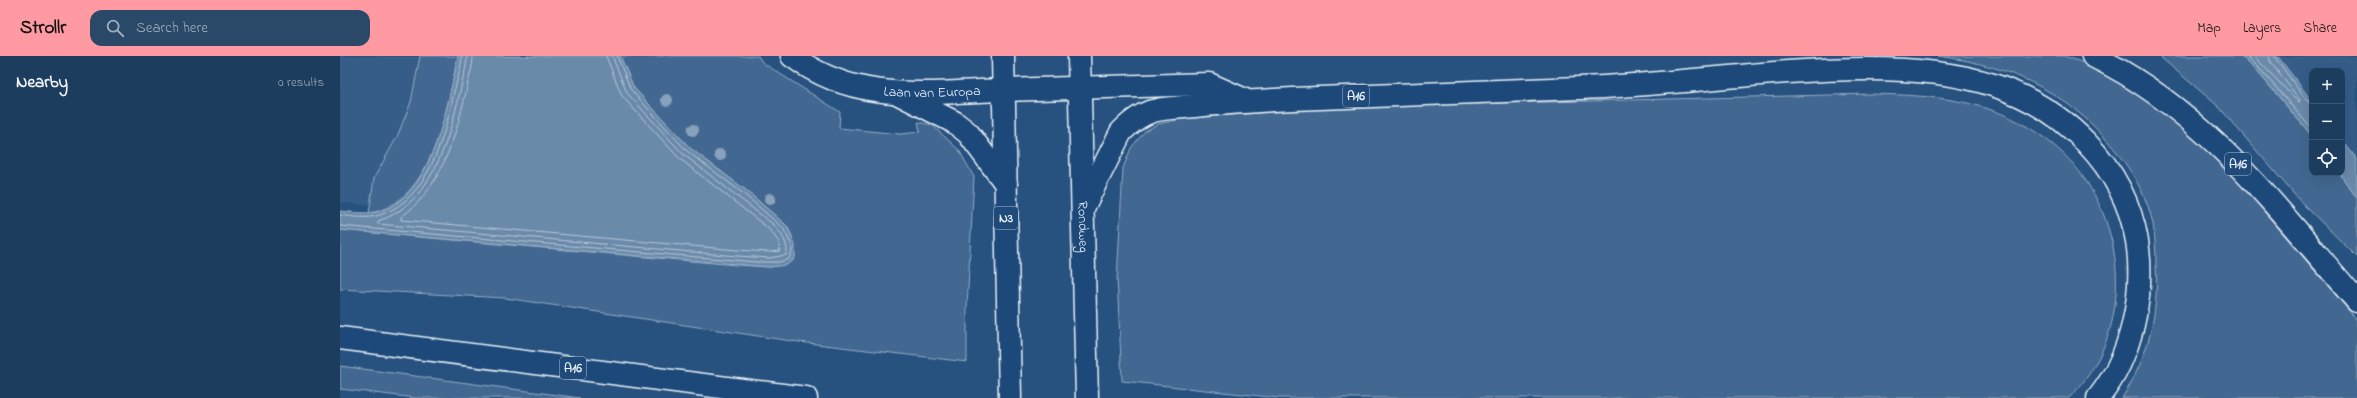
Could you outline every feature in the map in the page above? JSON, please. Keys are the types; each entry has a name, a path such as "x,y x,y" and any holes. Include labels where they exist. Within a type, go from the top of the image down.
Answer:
{"main road":[{"name":"Laan van Europa","path":"792,56 807,67 838,83 854,87 897,93 1080,86"},
{"name":"N3","path":"1003,56 1010,398"},
{"name":"Rondweg","path":"1079,56 1086,398"},
{"name":"A16","path":"2094,56 2147,86 2182,111 2214,140 2265,193 2357,301"},
{"name":"A16","path":"1083,208 1121,132 1135,120 1153,111 1248,102 1464,91 1583,88 1770,73 1851,69 1915,70 1973,79 1995,85 2045,108 2088,144 2113,177 2130,214 2139,254 2139,277 2136,306 2123,354 2112,376 2098,398"},
{"name":"A16","path":"1080,86 1209,84 1248,102"},
{"path":"897,93 954,122 968,133 1006,184"},
{"name":"A16","path":"340,338 806,398"}],"shaded area":[{"path":"340,56 541,56 526,194 363,205 340,202"},
{"path":"420,56 458,56 442,125 433,150 422,172 408,191 391,205 369,213 374,178 397,137 411,102"},
{"path":"620,56 758,56 763,63 840,112 839,128 900,134 920,132 918,122 932,125 959,150 974,177 967,308 967,362 791,341 505,298 340,289 340,230 736,265 770,267 792,262 795,257 792,236 787,226 747,191 690,148 634,88"},
{"path":"1938,56 2064,56 2084,63 2133,88 2195,136 2243,187 2357,320 2357,398 2122,398 2139,367 2145,351 2150,335 2156,301 2156,255 2153,224 2145,198 2137,182 2122,159 2104,137 2084,117 2041,87 2018,76 1993,67"},
{"path":"2159,56 2241,56 2256,70 2309,132 2309,176 2341,176 2357,198 2357,257 2299,200 2218,106"},
{"path":"2277,56 2357,56 2357,159 2345,144 2345,68 2309,68 2309,97"},
{"path":"1869,94 1907,95 1946,99 1965,102 2001,114 2029,128 2056,147 2080,172 2086,181 2100,207 2110,235 2116,264 2116,293 2112,322 2103,349 2088,375 2069,398 1279,398 1122,381 1117,279 1123,168 1131,148 1145,131 1158,124 1186,118 1347,107"},
{"path":"340,366 580,398 416,398 340,389"}],"water":[{"path":"458,56 620,56 634,88 690,148 747,191 787,226 795,245 795,257 787,265 770,267 340,230 340,211 363,213 377,212 396,203 412,189 425,169 435,147 443,123"},
{"path":"2241,56 2277,56 2279,58 2309,97 2309,132 2256,70"},
{"path":"2345,144 2357,159 2357,198 2341,176 2345,176"}]}
